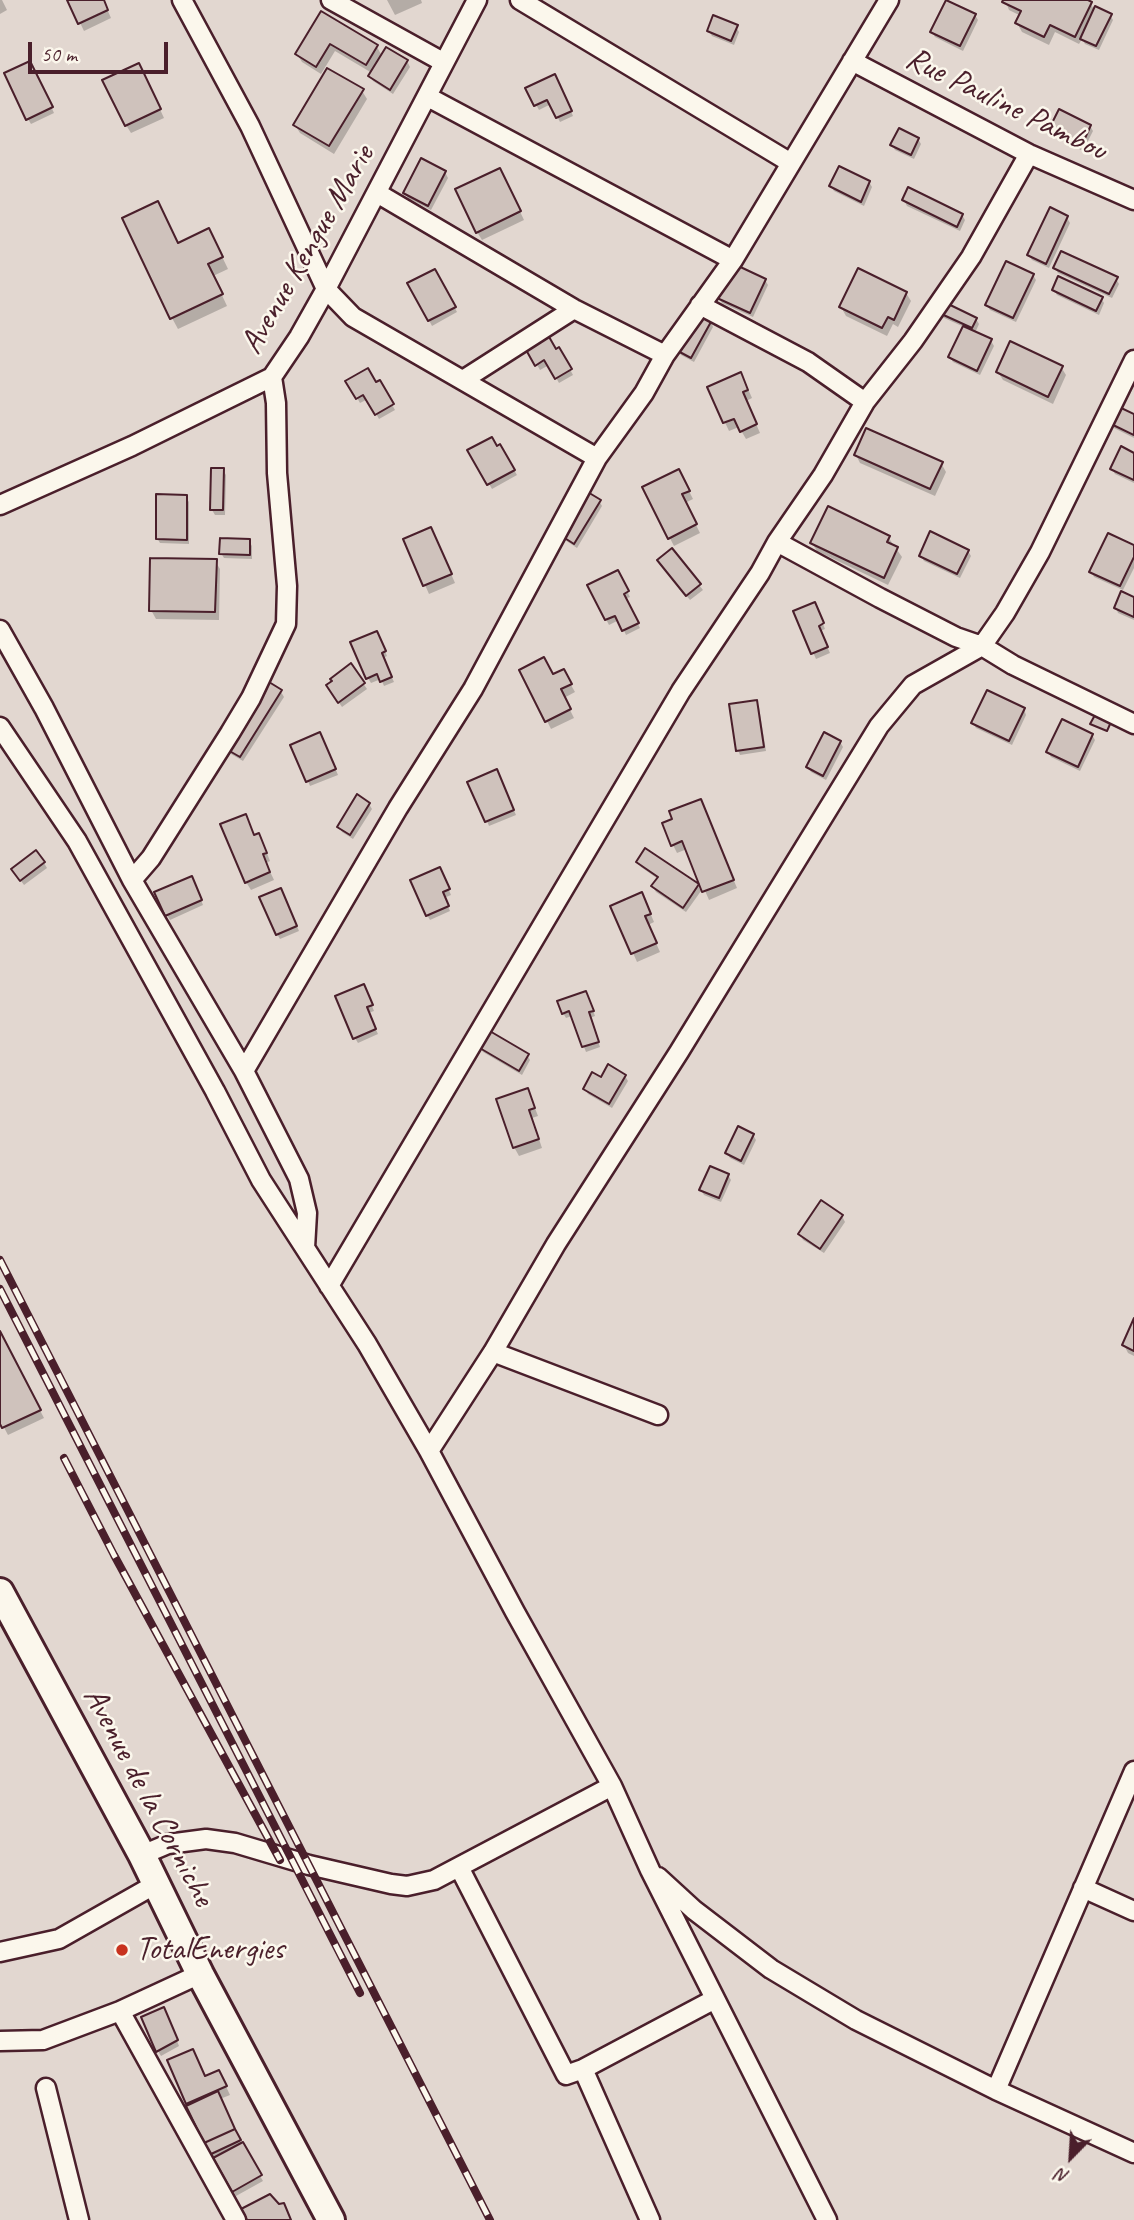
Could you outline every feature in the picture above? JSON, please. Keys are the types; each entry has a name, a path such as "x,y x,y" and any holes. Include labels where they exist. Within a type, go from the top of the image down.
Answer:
{"street":[{"path":"182,0 250,127 326,289 353,317 597,458"},
{"path":"331,0 443,62"},
{"name":"Avenue Kengue Marie","path":"0,505 132,446 272,377 326,289 477,0"},
{"path":"520,0 791,163"},
{"path":"244,1071 398,808 473,689 597,458 644,393 665,355 733,260 889,0"},
{"name":"Rue Pauline Pambou","path":"852,61 1028,153 1134,201"},
{"path":"428,97 733,260"},
{"path":"329,1286 681,691 760,573 865,402 913,341 971,257 1028,153"},
{"path":"377,193 574,309 665,355"},
{"path":"700,305 808,362 865,402"},
{"path":"463,380 574,309"},
{"path":"429,1451 494,1352 556,1244 679,1052 879,726 913,685 982,646 1004,613 1127,391 1134,360"},
{"path":"132,880 151,858 230,733 251,698 286,624 287,586 277,473 276,403 272,377"},
{"path":"777,542 956,637 982,646 1054,686 1134,724"},
{"path":"0,630 44,708 132,880 244,1071 299,1180 307,1213 305,1248"},
{"path":"0,727 77,841 261,1180 367,1344 429,1451 612,1786 650,1870 827,2220"},
{"path":"494,1352 658,1415"},
{"name":"Avenue de la Corniche","path":"0,1592 142,1855 200,1974 331,2220"},
{"path":"996,2090 1134,1771"},
{"path":"142,1855 168,1844 206,1839 235,1843 309,1865 407,1886 434,1880 612,1786"},
{"path":"458,1867 563,2073 570,2074 583,2069 715,1999"},
{"path":"650,1870 695,1910 771,1969 856,2020 996,2090 1134,2152"},
{"path":"0,1952 59,1938 156,1884"},
{"path":"1083,1888 1134,1911"},
{"path":"0,2040 43,2040 120,2011 200,1974"},
{"path":"120,2011 236,2220"},
{"path":"583,2069 650,2220"},
{"path":"46,2088 79,2220"}],"shaded area":[{"path":"0,0 1134,0 1134,2220 0,2220"}],"building":[{"path":"67,0 104,0 108,10 78,24"},
{"path":"946,0 976,14 960,46 930,32"},
{"path":"1002,2 1092,2 1075,37 1050,25 1044,37 1015,23 1021,11"},
{"path":"1095,6 1112,14 1096,46 1080,39"},
{"path":"321,11 378,45 366,65 330,44 316,67 295,54"},
{"path":"713,15 738,25 731,41 707,31"},
{"path":"386,47 408,60 390,90 368,76"},
{"path":"30,61 53,107 26,120 4,73"},
{"path":"139,63 161,109 125,126 102,80"},
{"path":"327,68 364,89 329,146 293,125"},
{"path":"555,74 572,111 556,118 547,100 534,106 525,88"},
{"path":"1059,109 1091,125 1081,147 1048,131"},
{"path":"899,128 919,138 911,155 890,145"},
{"path":"421,158 446,171 428,206 403,193"},
{"path":"839,166 870,181 861,202 829,186"},
{"path":"500,168 521,211 476,233 455,189"},
{"path":"908,187 963,214 957,227 902,200"},
{"path":"158,201 178,243 209,228 223,257 208,264 223,294 170,319 122,218"},
{"path":"1050,207 1068,216 1046,264 1027,255"},
{"path":"1061,251 1118,277 1109,294 1053,268"},
{"path":"1006,261 1034,274 1013,318 985,305"},
{"path":"734,264 766,279 750,313 717,298"},
{"path":"858,268 907,292 894,320 888,317 882,328 839,307"},
{"path":"435,269 456,307 428,321 407,283"},
{"path":"1058,276 1103,297 1096,311 1052,290"},
{"path":"942,301 977,318 972,328 937,312"},
{"path":"697,312 712,320 691,358 676,350"},
{"path":"963,326 992,339 977,371 948,357"},
{"path":"548,335 572,369 555,379 544,360 535,366 525,348"},
{"path":"1010,341 1063,366 1048,397 996,372"},
{"path":"368,368 376,382 380,380 394,404 375,415 363,395 356,399 345,381"},
{"path":"741,372 748,390 743,392 757,424 740,432 734,419 723,423 707,387"},
{"path":"1117,406 1134,414 1134,435 1109,423"},
{"path":"866,428 943,462 930,489 854,455"},
{"path":"492,437 497,446 500,444 515,470 487,485 467,450"},
{"path":"1121,446 1134,453 1134,480 1110,469"},
{"path":"211,468 224,468 223,510 210,510"},
{"path":"679,469 690,491 682,494 697,524 668,539 642,487"},
{"path":"586,491 601,500 574,544 560,535"},
{"path":"156,494 187,495 187,540 156,539"},
{"path":"828,506 890,536 887,542 898,547 884,578 810,543"},
{"path":"431,527 452,574 423,586 403,539"},
{"path":"930,531 969,550 957,574 919,556"},
{"path":"1108,533 1134,545 1134,557 1120,586 1089,572"},
{"path":"220,538 250,539 250,555 219,554"},
{"path":"672,548 701,584 686,596 657,560"},
{"path":"150,558 217,559 215,612 149,611"},
{"path":"618,570 629,591 624,594 639,623 622,631 615,616 605,620 587,585"},
{"path":"1121,591 1134,597 1134,617 1114,608"},
{"path":"815,602 824,623 819,626 828,647 811,654 793,611"},
{"path":"377,631 386,651 382,653 392,677 380,682 377,674 366,679 350,642"},
{"path":"544,657 553,674 564,669 572,684 561,689 571,709 545,722 519,670"},
{"path":"351,663 365,683 338,703 326,685"},
{"path":"269,682 282,690 240,757 226,749"},
{"path":"987,690 1025,708 1009,741 971,723"},
{"path":"757,700 764,747 736,751 729,704"},
{"path":"1095,715 1111,722 1107,731 1090,724"},
{"path":"1062,719 1093,734 1078,767 1046,752"},
{"path":"320,732 336,769 306,782 290,745"},
{"path":"824,732 841,741 823,776 806,767"},
{"path":"497,769 514,810 485,822 467,782"},
{"path":"357,794 370,803 350,835 337,827"},
{"path":"701,799 734,880 702,892 682,841 671,846 662,823 672,819 669,811"},
{"path":"246,814 254,835 259,833 267,853 263,854 270,872 245,883 220,824"},
{"path":"645,848 699,884 683,908 651,886 658,877 636,862"},
{"path":"36,850 45,862 20,881 11,869"},
{"path":"440,867 450,889 443,892 449,906 426,916 410,880"},
{"path":"192,876 202,900 165,916 154,892"},
{"path":"281,888 297,926 276,935 259,897"},
{"path":"642,892 651,914 645,916 657,943 631,954 610,906"},
{"path":"364,984 373,1005 367,1007 376,1029 353,1039 335,996"},
{"path":"586,991 594,1011 589,1012 599,1042 582,1047 569,1011 562,1014 557,1001"},
{"path":"488,1030 529,1054 519,1071 478,1047"},
{"path":"608,1064 626,1075 609,1104 583,1089 592,1072 601,1077"},
{"path":"528,1088 535,1108 529,1110 539,1139 513,1148 496,1099"},
{"path":"738,1126 754,1134 741,1161 725,1153"},
{"path":"710,1166 729,1174 719,1198 699,1190"},
{"path":"821,1200 843,1215 820,1249 798,1234"},
{"path":"1134,1318 1134,1351 1122,1345"},
{"path":"0,1331 41,1410 2,1428 0,1424"},
{"path":"164,2007 178,2040 156,2052 141,2017"},
{"path":"193,2049 205,2076 219,2070 227,2086 186,2104 167,2060"},
{"path":"218,2091 235,2129 204,2143 186,2106"},
{"path":"235,2129 241,2140 209,2155 204,2143"},
{"path":"243,2142 262,2175 232,2192 213,2158"},
{"path":"270,2194 279,2204 284,2203 291,2220 247,2220 241,2209"}],"railway":[{"path":"0,1260 490,2220"},
{"path":"0,1289 360,1993"},
{"path":"64,1458 280,1860"}],"place":[{"name":"TotalEnergies","path":"122,1950"}]}
